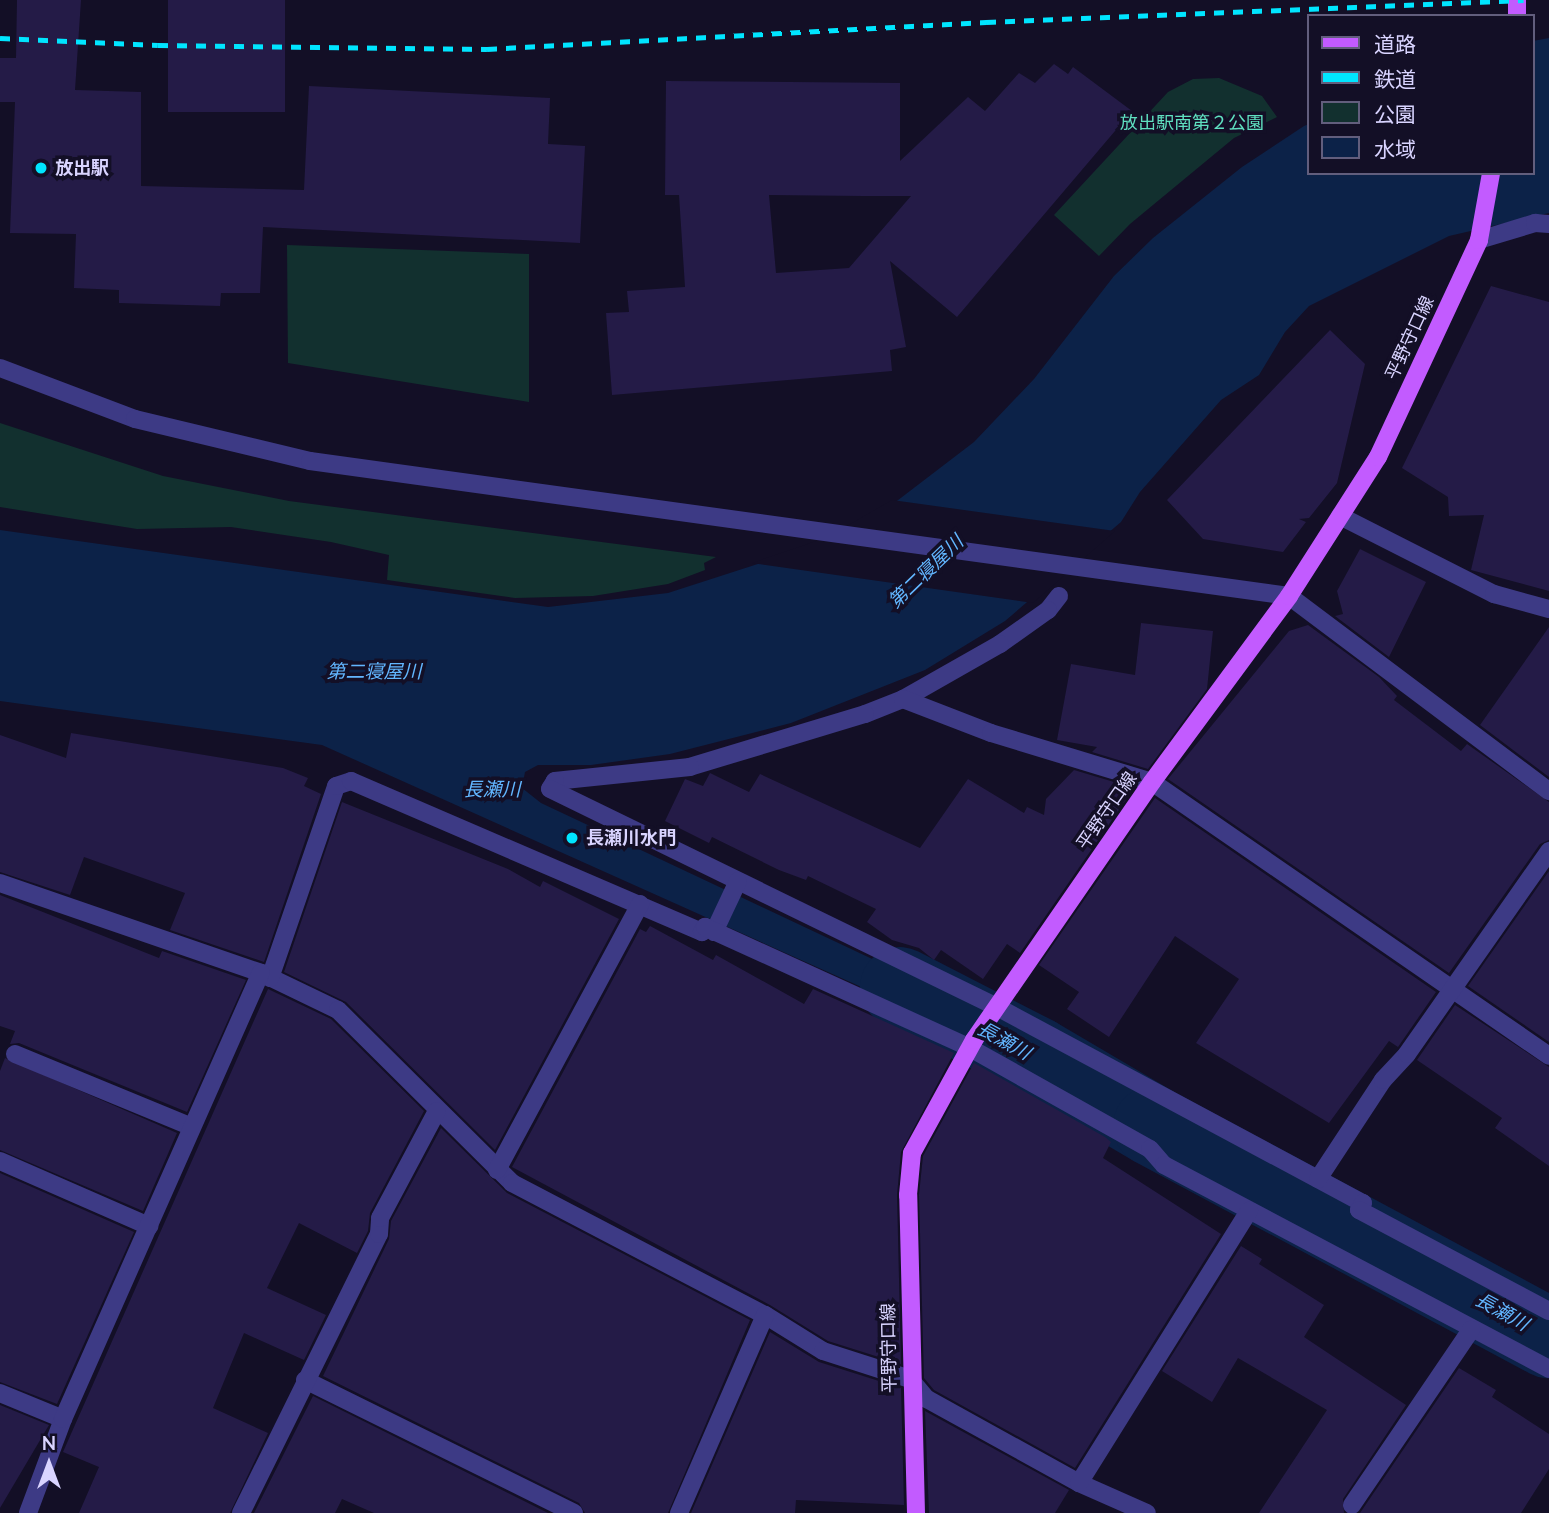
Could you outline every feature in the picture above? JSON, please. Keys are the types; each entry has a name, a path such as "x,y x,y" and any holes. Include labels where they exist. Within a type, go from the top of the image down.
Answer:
{"main road":[{"name":"平野守口線","path":"916,1513 910,1379 908,1195 912,1153 972,1044 1152,782 1289,596 1378,457 1480,237 1491,175"}],"street":[{"path":"1480,237 1523,226 1549,224"},
{"path":"0,368 135,419 310,461 1289,596 1549,791"},
{"path":"1340,516 1494,594 1549,609"},
{"path":"1059,596 1000,644 903,699 814,732 690,767 551,783 552,793 995,1010 1363,1203 1359,1210 1549,1311"},
{"path":"903,699 991,733 1152,782 1549,1056"},
{"path":"28,1513 63,1419 149,1226 190,1125 265,976 337,786 351,781 702,932 705,927 716,929 972,1044 1150,1149 1164,1165 1549,1369"},
{"path":"1318,1179 1383,1080 1407,1054 1549,851"},
{"path":"0,883 265,976 338,1010 437,1111 512,1182 765,1315 822,1351 910,1379 926,1399 1079,1483 1147,1513"},
{"path":"716,929 736,884"},
{"path":"497,1170 640,904"},
{"path":"15,1054 190,1125"},
{"path":"241,1513 437,1111"},
{"path":"0,1161 149,1226"},
{"path":"1079,1483 1249,1211"},
{"path":"679,1513 765,1315"},
{"path":"1352,1504 1471,1330"},
{"path":"305,1380 574,1513"},
{"path":"0,1393 63,1419"}],"green space":[{"name":"放出駅南第２公園","path":"1219,78 1262,96 1277,117 1234,138 1130,224 1099,256 1054,215 1168,92 1193,79"},
{"path":"287,245 529,254 529,402 288,363"},
{"path":"0,423 163,476 289,501 716,557 704,563 705,570 668,584 593,596 515,598 387,580 389,555 331,542 231,527 137,529 0,507"}],"water":[{"name":"第二寝屋川","path":"1549,38 1549,213 1449,236 1309,306 1285,332 1259,375 1221,400 1140,492 1121,522 1005,621 925,670 791,723 670,754 591,765 538,765 525,772 522,788 541,803 1008,1023 993,1046 322,745 0,701 0,530 548,607 668,593 829,541 889,507 974,442 1034,379 1114,276 1153,238 1242,167 1304,126 1308,124 1308,175 1535,175 1535,41"}],"pier":[{"path":"892,500 1115,531 1033,603 752,563 828,537"}],"building":[{"path":"17,0 81,0 75,90 141,92 141,186 304,190 309,86 550,98 548,144 585,146 580,243 263,227 260,293 221,293 220,306 119,303 119,290 74,288 76,234 10,233 15,102 0,102 0,58 16,58"},
{"path":"168,0 285,0 285,112 168,112"},
{"path":"1054,64 1068,74 1073,67 1132,111 957,317 890,261 906,347 890,350 892,371 612,395 606,313 629,312 627,291 685,287 679,195 665,195 666,81 900,83 900,161 968,97 985,111 1019,73 1035,83","holes":["769,195 911,196 849,268 776,273"]},
{"path":"1491,286 1549,302 1549,591 1471,570 1484,515 1449,516 1448,497 1402,468"},
{"path":"1330,330 1365,364 1337,483 1309,518 1299,519 1306,522 1283,552 1203,539 1167,500"},
{"path":"1360,549 1426,582 1389,657 1335,616 1343,614 1337,591"},
{"path":"1141,623 1213,631 1207,689 1148,769 1092,752 1097,747 1057,740 1071,664 1135,675"},
{"path":"1308,625 1379,677 1397,696 1394,700 1461,751 1467,744 1549,802 1549,840 1540,844 1449,973 1168,779 1289,631"},
{"path":"1549,627 1549,777 1480,725"},
{"path":"71,733 283,768 308,778 304,786 321,794 264,962 170,930 185,893 84,857 70,895 0,872 0,735 66,758"},
{"path":"1074,770 1134,788 1020,953 1007,944 983,979 941,950 934,960 919,948 892,940 867,922 876,909 808,876 806,880 779,870 712,837 709,843 665,821 685,779 703,786 710,773 749,792 760,774 920,848 968,779 1024,813 1027,807 1044,815 1046,799"},
{"path":"1155,798 1436,992 1398,1047 1389,1041 1329,1123 1196,1043 1239,979 1175,936 1109,1037 1067,1009 1079,992 1039,965"},
{"path":"342,802 508,869 540,887 543,881 619,919 495,1150 346,1002 284,972"},
{"path":"1549,871 1549,1042 1468,986"},
{"path":"0,895 159,958 162,951 246,980 187,1112 19,1043 10,1044 15,1031 0,1026"},
{"path":"650,926 713,960 716,955 804,1004 813,989 954,1053 901,1152 897,1195 901,1364 828,1341 770,1305 512,1167 640,929 646,932"},
{"path":"268,989 331,1019 424,1111 370,1213 368,1231 357,1253 299,1223 267,1288 326,1315 304,1360 244,1333 213,1408 268,1433 230,1513 79,1513 99,1467 63,1452"},
{"path":"1455,1005 1549,1067 1549,1166 1495,1128 1502,1118 1417,1060"},
{"path":"5,1058 177,1133 143,1211 0,1150 0,1071"},
{"path":"974,1063 1105,1137 1111,1142 1103,1158 1221,1234 1075,1468 934,1390 924,1378 919,1195 923,1156"},
{"path":"441,1128 507,1193 750,1320 668,1513 585,1513 579,1503 323,1376 389,1239 391,1221"},
{"path":"0,1173 134,1232 57,1404 0,1382"},
{"path":"1241,1246 1262,1259 1259,1264 1324,1305 1304,1337 1406,1405 1343,1499 1344,1513 1259,1513 1327,1410 1238,1358 1212,1402 1162,1371"},
{"path":"770,1332 819,1362 901,1388 904,1505 796,1500 795,1513 691,1513"},
{"path":"1459,1368 1496,1390 1492,1397 1549,1434 1549,1469 1521,1513 1360,1513"},
{"path":"313,1396 548,1513 374,1513 342,1499 335,1513 254,1513"},
{"path":"0,1405 49,1425 0,1508"},
{"path":"925,1411 1069,1490 1055,1513 929,1513"}],"waterway":[{"name":"長瀬川","path":"900,987 1036,1057 1153,1126 1549,1338"}],"railway":[{"path":"0,38 158,45 487,49 986,22 1524,0"}],"place":[{"name":"放出駅","path":"41,168"},
{"name":"長瀬川水門","path":"572,838"}]}
